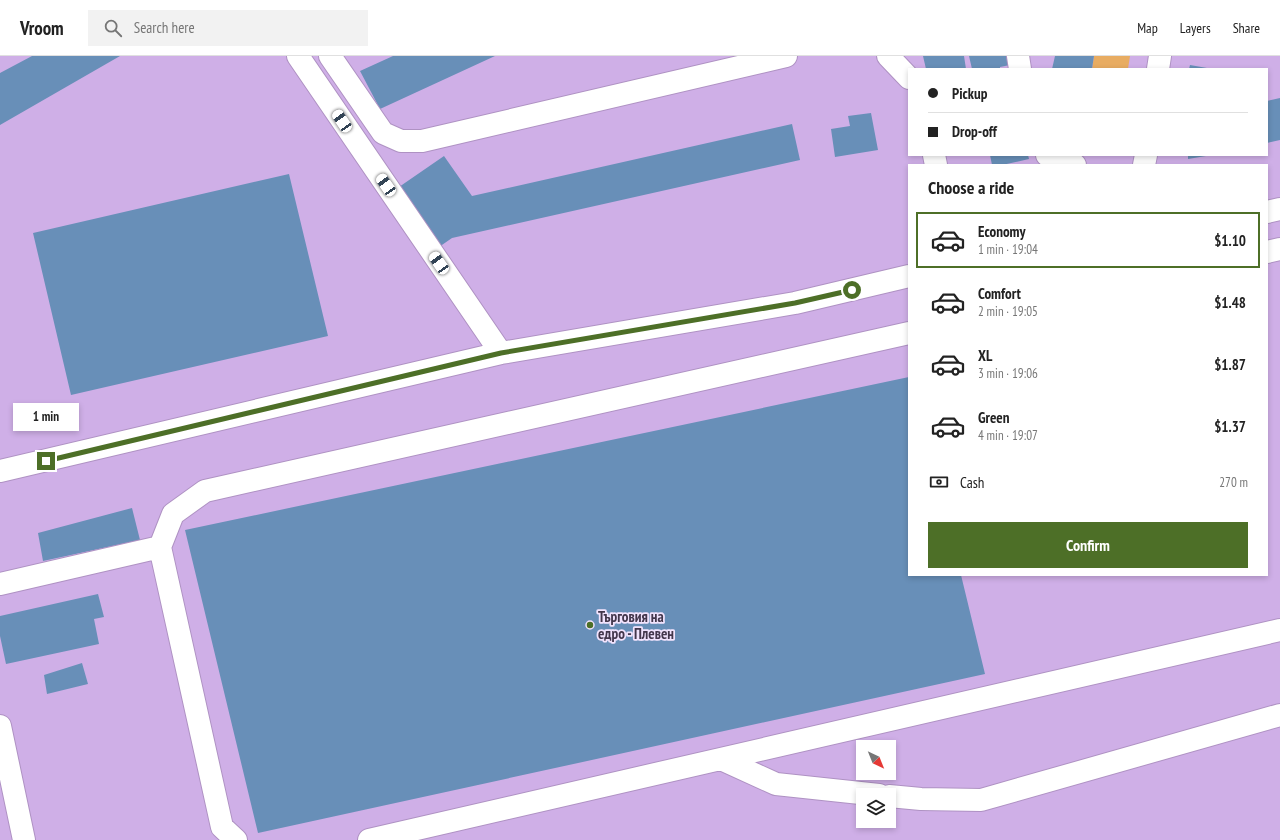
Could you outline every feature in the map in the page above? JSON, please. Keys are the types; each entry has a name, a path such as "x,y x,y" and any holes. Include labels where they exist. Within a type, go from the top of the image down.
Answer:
{"street":[{"path":"298,56 501,353"},
{"path":"330,56 383,133 401,141 422,141 786,56"},
{"path":"888,56 908,77"},
{"path":"1018,56 1020,68"},
{"path":"1158,68 1160,56"},
{"path":"1048,156 1054,160 1071,164"},
{"path":"1268,212 1280,209"},
{"path":"1268,252 1280,249"},
{"path":"0,471 501,353 795,303 908,276"},
{"path":"236,840 222,827 160,547 173,514 205,491 908,333"},
{"path":"0,584 160,547"},
{"path":"369,840 1280,630"},
{"path":"896,797 922,800 981,800 1280,715"},
{"path":"0,726 24,840"},
{"path":"721,758 776,784 856,793"}],"shaded area":[{"path":"0,56 1280,56 1280,840 0,840"},
{"path":"1094,56 1130,56 1128,68 1092,68"}],"building":[{"path":"32,56 120,56 0,125 0,73"},
{"path":"393,56 495,56 380,109 360,71"},
{"path":"923,56 964,56 966,68 926,68"},
{"path":"969,56 1008,56 1010,65 1000,68 972,68"},
{"path":"1055,56 1094,56 1092,68 1052,68"},
{"path":"1190,65 1207,68 1189,68"},
{"path":"1280,98 1280,140 1268,143 1268,101"},
{"path":"871,113 878,150 835,157 831,129 850,126 848,116"},
{"path":"792,124 800,160 452,238 439,247 399,187 444,156 472,196"},
{"path":"990,156 1028,156 1029,159 1006,164 992,164"},
{"path":"1188,156 1206,156 1188,159"},
{"path":"289,174 328,336 71,395 33,233"},
{"name":"Търговия на едро - Плевен","path":"908,377 908,576 961,576 985,674 258,833 185,530"},
{"path":"132,508 140,540 43,561 38,533"},
{"path":"98,594 104,617 94,619 99,644 6,664 0,636 0,616"},
{"path":"82,663 88,684 47,694 44,675"}],"place":[{"name":"Търговия на едро - Плевен","path":"590,625"}],"route":[{"path":"46,461 501,353 795,303 852,290"}]}
